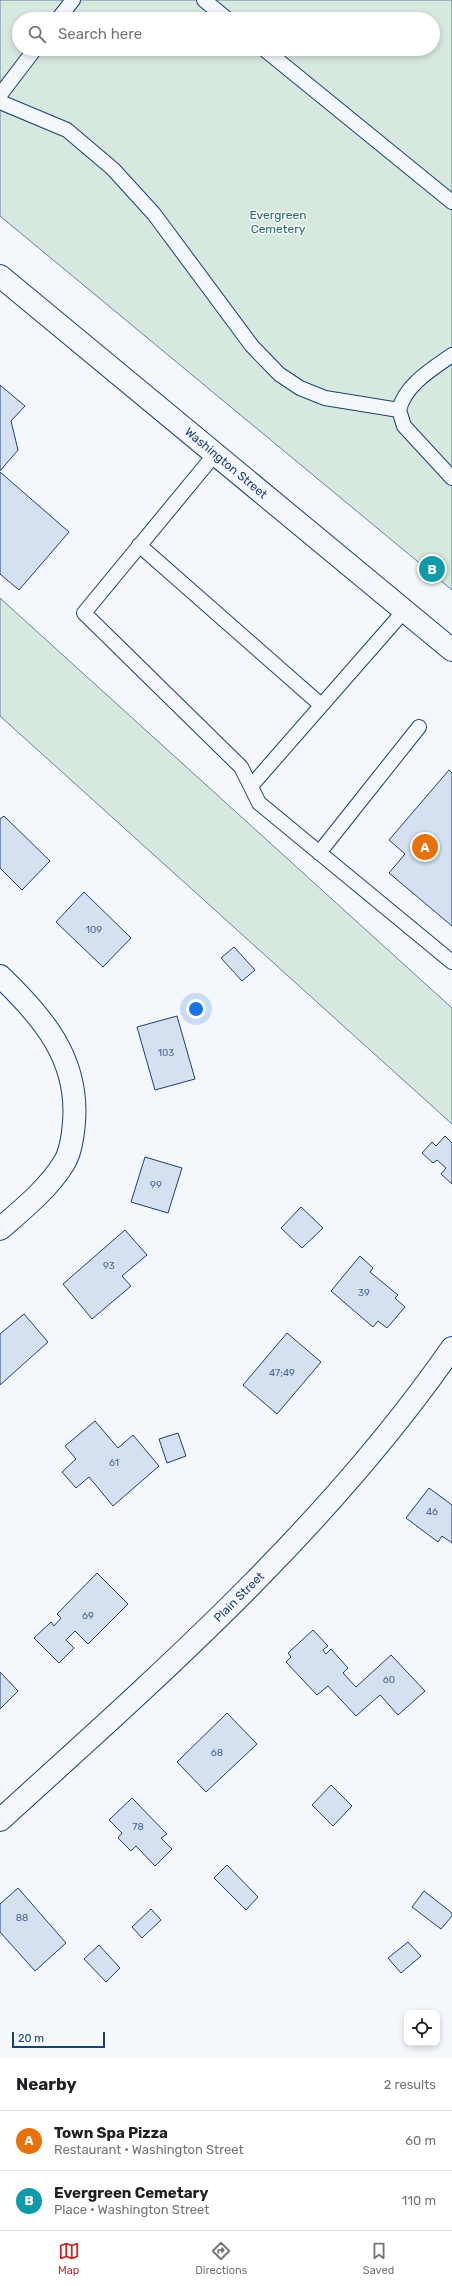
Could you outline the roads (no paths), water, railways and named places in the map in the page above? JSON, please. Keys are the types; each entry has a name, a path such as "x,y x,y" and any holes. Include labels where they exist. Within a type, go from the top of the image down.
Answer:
{"street":[{"name":"Washington Street","path":"0,276 452,650"},
{"path":"0,976 39,1016 53,1036 64,1058 75,1107 72,1137 65,1162 50,1182 0,1229"},
{"name":"Plain Street","path":"0,1820 189,1646 277,1559 372,1455 452,1348"}],"lane":[{"path":"64,12 73,0"},
{"path":"204,0 219,12"},
{"path":"0,95 30,56"},
{"path":"273,56 452,202"},
{"path":"0,102 67,130 113,169 154,214 252,346 279,374 300,388 325,398 399,410"},
{"path":"452,355 408,390 401,399 399,410 404,426 452,478"},
{"path":"215,454 84,613 241,767 259,803 452,962"},
{"path":"139,545 321,705"},
{"path":"251,786 404,610"},
{"path":"319,853 419,727"}],"place":[{"name":"Evergreen Cemetary","path":"432,569"},
{"name":"Town Spa Pizza","path":"425,847"}],"park label":[{"name":"Evergreen Cemetery","path":"278,222"}]}
